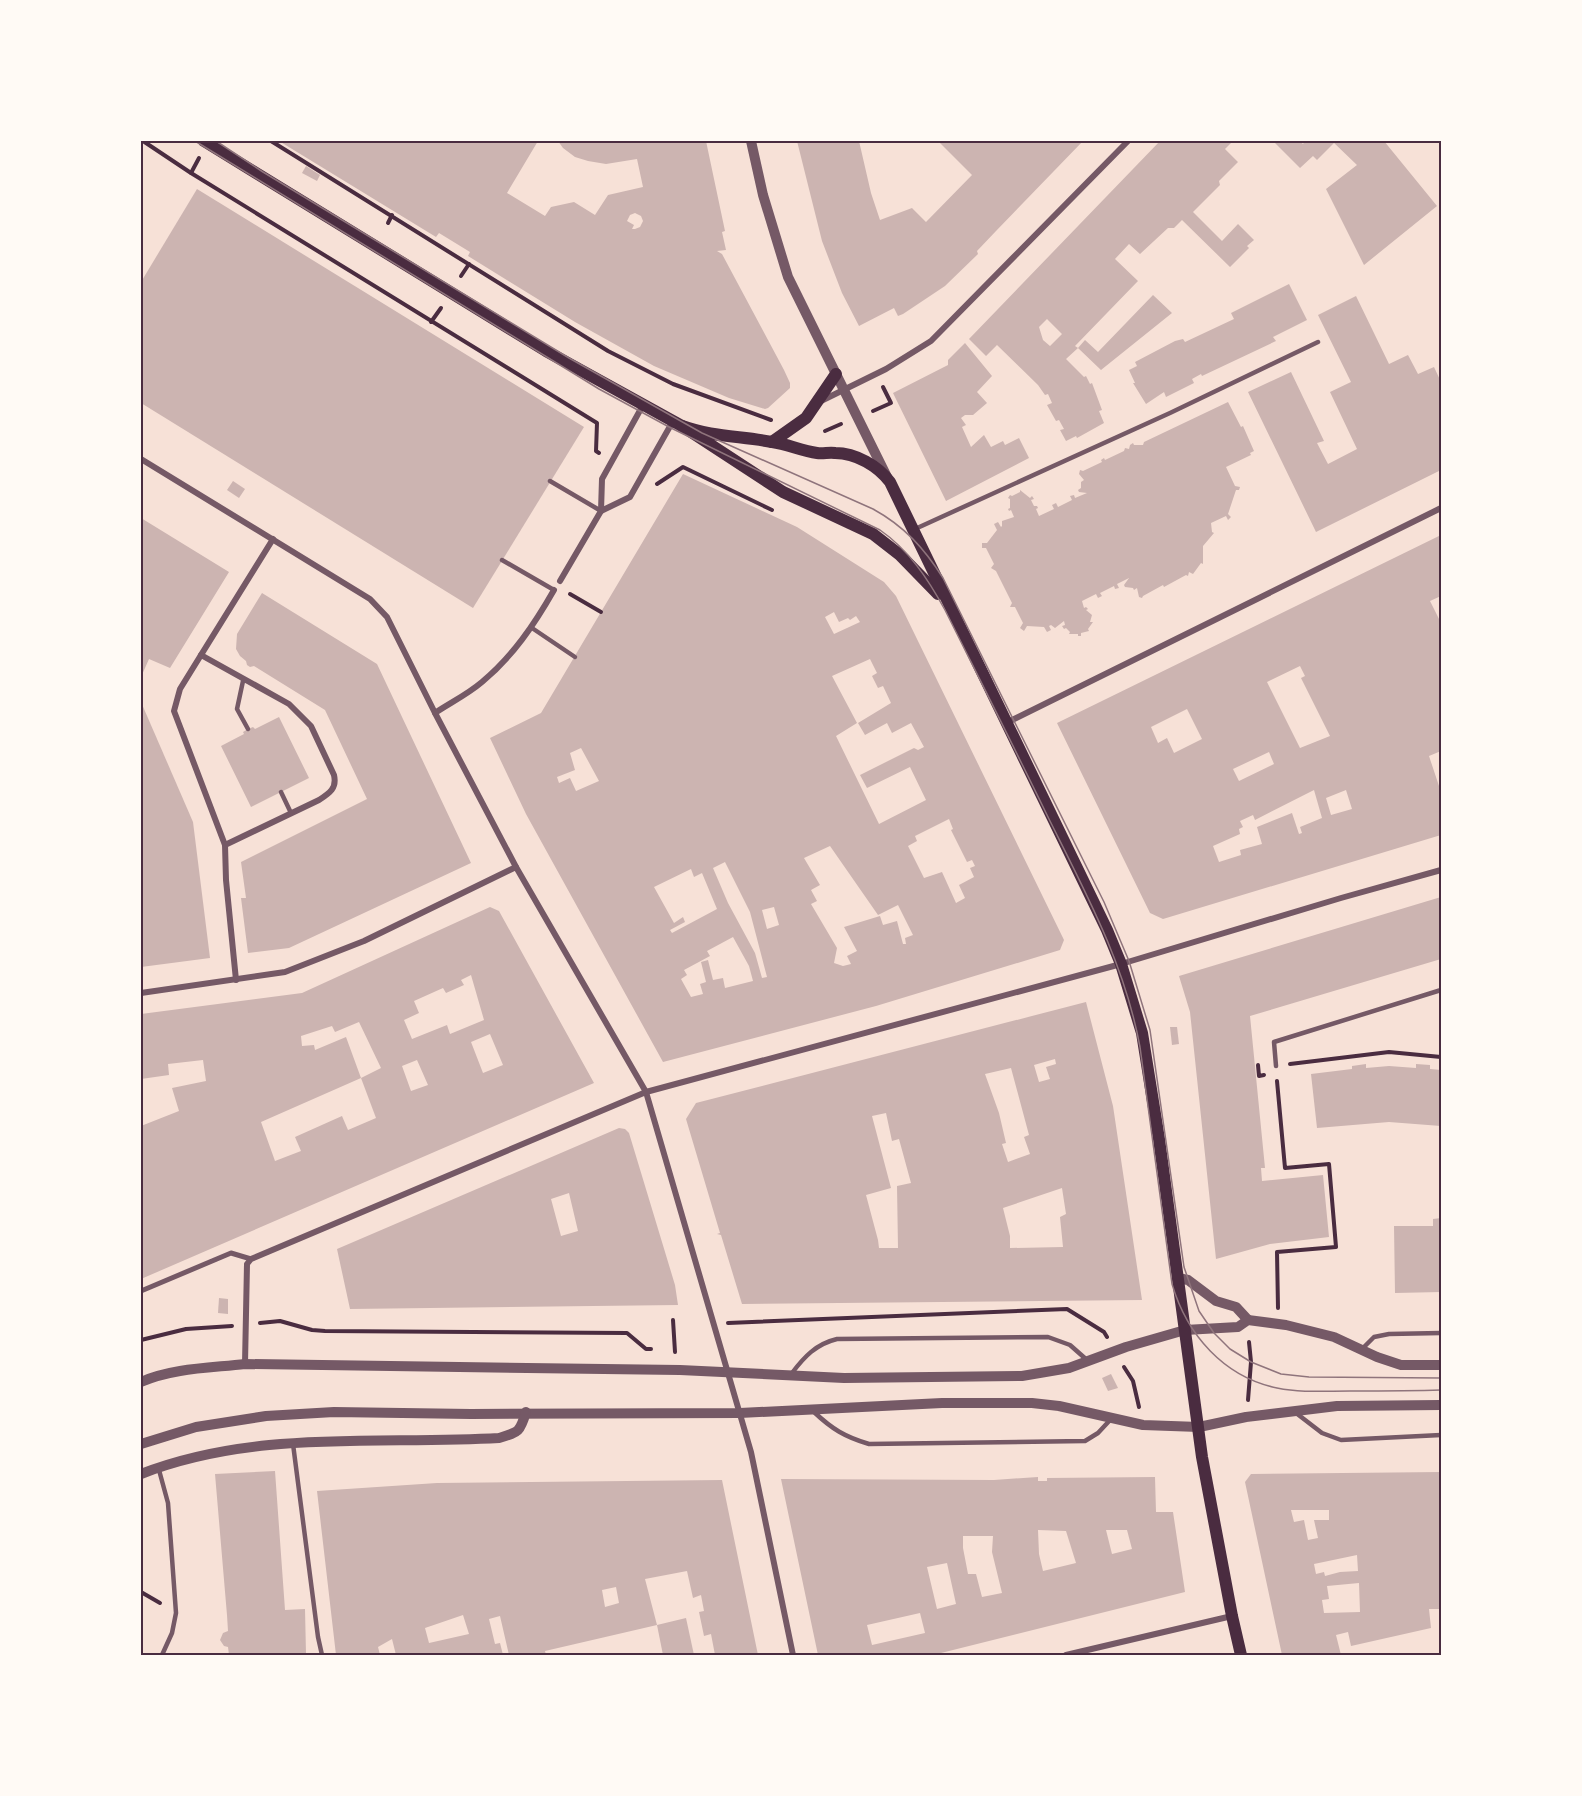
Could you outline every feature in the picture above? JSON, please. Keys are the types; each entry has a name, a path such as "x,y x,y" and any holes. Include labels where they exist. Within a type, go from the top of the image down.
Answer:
{"main road":[{"path":"204,141 546,351 678,423 702,433 772,441 818,454 837,453 855,457 874,467 890,482 1100,914 1121,964 1142,1033 1159,1139 1202,1457 1241,1655"},
{"path":"772,441 802,422 818,403 836,374"},
{"path":"678,423 783,492 873,534 900,555 947,603"}],"street":[{"path":"751,141 763,195 788,277 890,482"},
{"path":"818,403 896,363 932,341 1128,141"},
{"path":"560,581 601,511 602,479 643,405"},
{"path":"601,511 630,497 678,423"},
{"path":"141,459 370,599 387,617 516,867 646,1092 751,1452 793,1655"},
{"path":"1006,723 1441,508"},
{"path":"236,980 226,880 225,845 174,711 180,689 273,539"},
{"path":"435,713 481,683 512,652 532,628 554,590"},
{"path":"201,655 243,681 289,704 301,715 311,726 336,783 332,791 319,800 225,845"},
{"path":"141,993 285,972 354,945 516,867"},
{"path":"245,1364 247,1264 251,1259 646,1092 1121,964 1441,870"},
{"path":"141,1292 231,1253 251,1259"},
{"path":"1178,1278 1188,1280 1216,1301 1236,1307 1248,1320 1278,1324 1334,1337 1401,1365 1441,1365"},
{"path":"141,1382 152,1377 188,1370 245,1364 728,1371 844,1378 1022,1376 1069,1368 1185,1330 1238,1327 1248,1320"},
{"path":"141,1444 196,1427 266,1416 334,1412 740,1413 930,1404 1032,1403 1059,1406 1143,1425 1199,1427 1246,1417 1337,1406 1441,1405"},
{"path":"141,1474 158,1467 208,1454 293,1442 500,1438 515,1433 521,1428 525,1412"},
{"path":"1066,1655 1232,1616"}],"lane":[{"path":"913,531 1170,414 1318,342"},
{"path":"550,481 601,511"},
{"path":"502,560 554,590"},
{"path":"532,628 575,657"},
{"path":"243,681 237,709 248,729"},
{"path":"280,792 291,813"},
{"path":"1276,1066 1274,1042 1441,990"},
{"path":"1362,1349 1374,1337 1389,1334 1441,1333"},
{"path":"790,1376 805,1356 825,1342 837,1339 1048,1337 1070,1344 1089,1362"},
{"path":"812,1410 846,1437 869,1444 1085,1442 1113,1418"},
{"path":"1294,1411 1322,1433 1341,1440 1441,1435"},
{"path":"293,1442 322,1655"},
{"path":"158,1467 168,1503 176,1612 172,1634 162,1655"}],"path":[{"path":"143,141 173,162 597,423 596,451 600,454"},
{"path":"271,141 608,351 673,384 731,406 770,420 780,414"},
{"path":"191,173 194,166"},
{"path":"388,223 392,215"},
{"path":"881,384 891,403"},
{"path":"654,486 683,467 775,512"},
{"path":"1278,1324 1276,1252 1336,1247 1329,1164 1285,1168 1276,1066 1389,1052 1441,1057"},
{"path":"715,1324 742,1321 1067,1309 1104,1332 1133,1381 1143,1425"},
{"path":"673,1320 675,1353 680,1370"},
{"path":"1246,1417 1251,1362 1248,1320"},
{"path":"280,1321 312,1330 325,1331 627,1333 646,1349 656,1350"},
{"path":"141,1340 186,1329 246,1324"},
{"path":"665,1352 675,1353"}],"building":[{"path":"279,141 538,141 507,193 545,216 551,207 574,202 595,215 608,195 643,187 637,159 606,164 588,161 575,157 558,141 706,141 725,231 722,232 726,250 717,251 722,254 784,370 790,388 765,409 729,398 654,366 575,322 468,256 470,252 439,233 436,237","holes":["635,213 641,216 643,221 640,227 632,229 634,225 627,221 630,215"]},
{"path":"797,141 859,141 880,220 912,208 926,222 972,175 938,141 1083,141 977,251 978,254 945,286 903,314 898,316 894,308 859,326 842,293 822,241"},
{"path":"1160,141 1233,141 1225,149 1238,162 1219,181 1220,185 1193,212 1222,241 1238,224 1254,240 1247,246 1249,248 1230,267 1182,220 1174,228 1168,228 1140,254 1129,244 1115,259 1138,281 1075,346 1078,348 1066,359 1084,377 1086,376 1090,384 1092,383 1102,410 1099,411 1104,423 1077,438 1076,436 1066,441 1060,430 1064,429 1059,420 1056,421 1047,405 1052,403 1048,394 1045,395 1038,385 997,345 986,356 969,339","holes":["1047,319 1062,334 1050,346 1043,340 1039,327"]},
{"path":"1273,141 1300,141 1303,144 1305,141 1332,141 1334,143 1317,160 1313,156 1300,168"},
{"path":"1332,141 1384,141 1437,206 1364,265 1326,189 1357,165"},
{"path":"306,166 320,175 317,181 302,173"},
{"path":"197,189 584,427 473,608 141,403 141,282"},
{"path":"1289,284 1307,320 1273,337 1276,341 1202,376 1201,374 1192,379 1194,383 1166,397 1164,392 1146,404 1133,383 1135,383 1129,370 1137,366 1135,362 1175,341 1183,339 1185,342 1234,319 1231,313"},
{"path":"1153,295 1172,313 1101,370 1078,348 1085,340 1098,352"},
{"path":"1356,296 1389,364 1408,355 1418,374 1434,367 1441,382 1441,470 1316,532 1248,392 1291,372 1324,441 1317,443 1328,464 1357,449 1330,392 1351,382 1318,315"},
{"path":"965,343 992,376 977,392 987,403 973,415 965,415 961,418 966,425 962,427 971,447 984,435 991,447 1003,441 1005,445 1019,438 1029,458 946,501 893,393 948,365 948,360"},
{"path":"1228,402 1241,427 1243,426 1254,451 1250,453 1251,455 1226,467 1235,486 1240,487 1236,490 1228,514 1231,517 1228,520 1226,516 1211,523 1214,533 1203,546 1203,564 1201,563 1193,574 1189,572 1188,576 1164,587 1163,585 1142,598 1139,597 1137,588 1134,590 1125,587 1129,578 1117,584 1119,588 1115,589 1114,586 1100,593 1102,596 1098,598 1096,594 1082,601 1084,608 1086,607 1092,615 1090,622 1093,622 1089,631 1081,633 1081,636 1069,634 1070,632 1062,626 1065,625 1064,621 1055,628 1049,626 1051,630 1047,632 1044,627 1027,626 1024,631 1020,628 1023,623 1015,607 1010,607 1012,603 996,571 991,568 994,564 986,548 982,548 982,543 987,543 997,530 994,524 998,522 1001,527 1002,521 1014,517 1008,509 1010,508 1008,498 1010,495 1020,490 1030,498 1032,496 1034,499 1031,500 1038,508 1036,509 1039,516 1054,509 1052,505 1056,503 1058,507 1072,500 1070,496 1074,495 1075,498 1087,493 1078,490 1084,480 1079,474 1080,470 1083,471 1102,462 1104,458 1105,460 1124,451 1125,448 1129,449 1133,443 1143,445 1144,442"},
{"path":"683,474 797,527 884,582 896,596 1064,940 1060,950 876,1006 663,1062 526,814 490,738 541,713","holes":["834,612 839,622 856,616 860,622 834,634 825,617","870,659 877,673 872,676 878,688 883,686 891,703 858,723 865,735 887,723 892,733 911,723 924,747 918,750 914,748 860,775 867,788 910,767 926,800 879,824 836,736 857,723 832,676","581,748 599,781 576,791 570,778 559,783 557,777 575,770 570,753","949,819 953,829 951,830 967,862 972,860 975,866 970,868 974,877 959,885 965,898 956,903 942,872 924,878 908,846 917,841 915,836","830,846 878,915 898,905 913,935 905,938 906,944 903,944 897,921 883,925 880,916 844,927 857,951 847,956 851,964 843,966 834,963 837,948 811,904 817,901 811,890 820,885 804,858","725,862 750,912 767,977 762,978 755,953 728,903 713,868","691,869 694,877 702,873 717,909 672,933 670,930 685,922 683,917 674,923 654,887","774,907 779,925 767,929 762,910","733,937 749,966 753,981 725,988 723,978 713,980 708,960 701,962 706,982 700,984 703,994 691,997 681,979 687,975 684,970 710,956 707,951"]},
{"path":"233,481 245,489 239,498 227,490"},
{"path":"141,518 229,572 170,668 149,659 141,677"},
{"path":"1441,535 1441,596 1430,601 1441,623 1441,751 1429,756 1441,792 1441,835 1163,919 1150,913 1057,723","holes":["1300,666 1305,676 1301,678 1330,736 1300,748 1267,682","1187,709 1202,739 1174,753 1167,738 1158,743 1151,727","1269,752 1274,764 1239,781 1233,769","1314,790 1322,818 1300,827 1302,833 1299,834 1292,813 1257,827 1262,844 1240,850 1241,855 1219,862 1213,846 1240,834 1239,829 1243,827 1240,821 1253,815 1255,820","1346,790 1352,809 1331,815 1326,798"]},
{"path":"262,593 377,664 471,863 289,948 248,953 241,898 246,898 241,862 367,799 325,710 254,666 247,665 236,649 237,634"},
{"path":"141,702 193,822 210,958 141,967"},
{"path":"279,717 309,778 251,807 221,746 244,734 243,732 248,729 253,727 255,729"},
{"path":"1441,897 1441,959 1250,1016 1265,1168 1261,1168 1262,1181 1323,1175 1329,1237 1270,1244 1216,1259 1190,1012 1179,976"},
{"path":"490,907 499,911 594,1083 141,1279 141,1126 179,1111 172,1088 206,1081 203,1060 168,1064 169,1075 141,1079 141,1014 302,993","holes":["471,975 484,1020 450,1034 447,1025 412,1039 404,1020 419,1013 414,1001 443,988 446,993 464,985 461,980","359,1022 381,1068 361,1078 346,1037 315,1050 314,1045 302,1046 301,1036 332,1026 335,1032","490,1034 503,1065 483,1073 471,1042","417,1060 428,1085 411,1091 402,1066","361,1078 376,1118 348,1130 342,1116 295,1137 301,1151 275,1161 261,1122"]},
{"path":"1086,1002 1113,1106 1142,1300 742,1304 721,1235 717,1234 720,1233 686,1119 696,1103","holes":["1055,1059 1056,1064 1046,1067 1050,1079 1039,1082 1034,1065","1011,1068 1029,1135 1024,1137 1030,1154 1008,1162 1002,1144 1006,1143 999,1113 985,1074","886,1113 892,1141 899,1139 911,1183 897,1186 898,1248 879,1248 866,1195 891,1188 872,1116","1062,1188 1066,1214 1060,1217 1063,1247 1010,1248 1010,1236 1003,1208"]},
{"path":"1170,1027 1177,1027 1179,1044 1172,1045"},
{"path":"1366,1064 1366,1068 1389,1066 1416,1068 1416,1064 1430,1065 1430,1069 1441,1070 1441,1126 1389,1122 1317,1128 1311,1074 1352,1069 1352,1066"},
{"path":"619,1128 629,1133 675,1285 678,1305 350,1309 337,1249","holes":["569,1193 578,1231 561,1236 551,1199"]},
{"path":"1441,1218 1441,1292 1395,1293 1394,1226 1433,1226 1433,1219"},
{"path":"219,1298 228,1299 228,1314 218,1313"},
{"path":"1111,1374 1118,1388 1108,1391 1102,1378"},
{"path":"275,1471 285,1610 305,1609 306,1654 229,1655 228,1647 224,1646 220,1640 223,1633 228,1631 215,1474"},
{"path":"1441,1472 1441,1609 1429,1609 1431,1628 1351,1646 1348,1632 1336,1635 1341,1655 1282,1655 1245,1482 1251,1474","holes":["1291,1510 1329,1510 1329,1520 1314,1520 1318,1538 1308,1540 1304,1520 1294,1522","1357,1555 1358,1571 1325,1576 1324,1572 1316,1574 1314,1564","1359,1583 1360,1612 1324,1613 1322,1600 1329,1599 1327,1586"]},
{"path":"1038,1477 1038,1481 1047,1481 1047,1478 1155,1477 1156,1512 1173,1512 1185,1592 933,1655 818,1655 781,1479 994,1480","holes":["1038,1530 1066,1531 1076,1563 1043,1571 1039,1554","1106,1530 1127,1530 1132,1549 1112,1554","963,1536 993,1536 992,1552 1002,1593 982,1597 976,1574 968,1574","947,1563 956,1604 937,1609 927,1567","920,1613 925,1633 872,1645 867,1625"]},
{"path":"722,1480 758,1655 715,1655 711,1634 704,1636 699,1612 704,1611 701,1595 693,1598 687,1571 645,1579 657,1625 545,1651 546,1655 509,1655 500,1616 489,1619 495,1644 500,1643 503,1655 396,1655 392,1639 378,1647 380,1655 336,1655 317,1491 437,1483","holes":["616,1587 619,1603 605,1607 602,1590","463,1615 469,1634 429,1643 425,1628"]},
{"path":"686,1618 694,1655 663,1655 657,1625"}],"tram line":[{"path":"195,141 599,389 669,427 880,530 909,556 925,576 945,610 1077,874 1103,930 1125,987 1140,1047 1172,1284 1187,1320 1210,1351 1224,1364 1240,1374 1277,1388 1295,1391 1441,1390"},
{"path":"216,141 569,358 702,433 873,509 912,539 943,578 1104,902 1129,961 1150,1030 1184,1267 1199,1311 1214,1333 1230,1349 1251,1362 1281,1374 1309,1377 1441,1378"}]}
